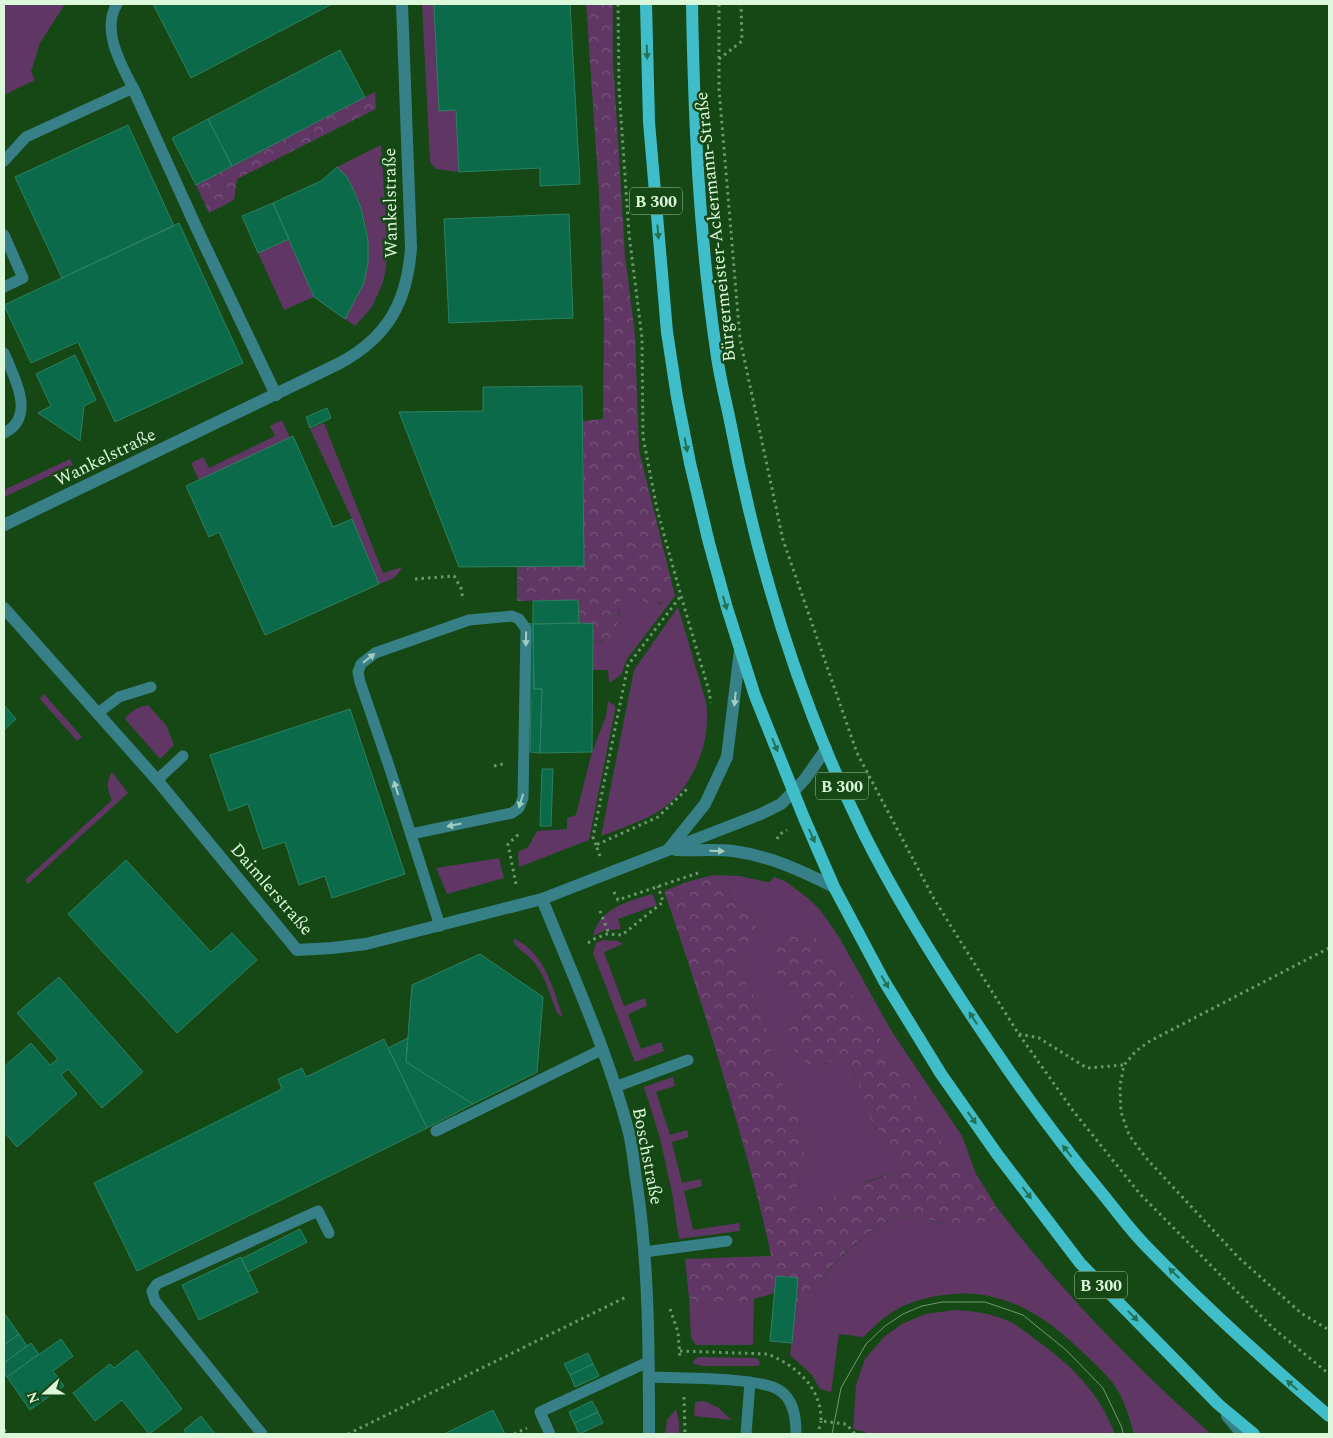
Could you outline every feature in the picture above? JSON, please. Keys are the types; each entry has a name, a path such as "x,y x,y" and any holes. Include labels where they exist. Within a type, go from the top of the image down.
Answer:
{"main road":[{"name":"B 300","path":"646,4 651,142 668,332 676,397 690,463 708,543 755,696 834,886 884,981 941,1074 997,1154 1080,1262 1218,1404 1254,1434"},
{"name":"Bürgermeister-Ackermann-Straße","path":"692,4 694,104 702,226 716,351 740,477 768,582 798,679 826,749 866,837 909,916 994,1049 1066,1151 1144,1244 1259,1356 1329,1416"}],"street":[{"name":"Wankelstraße","path":"4,525 276,395 357,354 372,343 398,306 410,264 402,4"},
{"path":"133,88 197,229 276,395"},
{"name":"Daimlerstraße","path":"4,608 157,780 297,950 366,944 542,899 760,814 781,804 805,780 826,749"},
{"name":"Daimlerstraße","path":"668,850 705,804 727,757 740,650"},
{"name":"Daimlerstraße","path":"668,850 733,851 768,858 834,886"},
{"name":"Boschstraße","path":"542,899 603,1049 630,1134 644,1252 649,1377 649,1434"},
{"path":"1218,1404 1242,1434"}],"lane":[{"path":"4,161 26,137 133,88 115,49 111,29 114,8 117,4"},
{"path":"4,235 23,278 4,287"},
{"path":"4,353 20,392 20,417 12,429 4,432"},
{"path":"411,834 512,813 519,808 523,798 526,629 519,619 512,616 469,620 375,653 361,664 358,672 440,926"},
{"path":"98,713 119,697 151,687"},
{"path":"157,780 183,756"},
{"path":"436,1131 603,1049"},
{"path":"615,1087 688,1060"},
{"path":"262,1434 155,1300 152,1291 156,1284 318,1211 329,1233"},
{"path":"644,1252 727,1242"},
{"path":"550,1434 540,1412 648,1362"},
{"path":"649,1377 750,1382 768,1385 780,1390 789,1401 796,1416 796,1434"},
{"path":"746,1434 750,1382"}],"path":[{"path":"618,4 619,88 628,224 642,338 642,437 657,509 680,596 709,691 711,707"},
{"name":"Bürgermeister-Ackermann-Straße","path":"718,4 719,90 740,339 783,540 857,754 934,899 1018,1034 1074,1112 1140,1194 1273,1328 1329,1374"},
{"path":"719,59 742,41 741,4"},
{"path":"415,579 454,576 461,588 464,604"},
{"path":"607,874 593,837 628,665 680,596"},
{"path":"596,845 658,816 680,797 693,782"},
{"path":"588,943 609,934 622,935 663,902 658,886"},
{"path":"600,911 609,934"},
{"path":"1329,948 1150,1041 1136,1051 1124,1065 1120,1086 1121,1112 1129,1135 1146,1158 1239,1258 1301,1313 1329,1330"},
{"path":"1018,1034 1039,1038 1087,1068 1124,1065"},
{"path":"348,1434 646,1287"},
{"path":"682,1378 685,1434"},
{"path":"820,1429 821,1421"},
{"path":"4,1430 7,1434"}],"green space":[{"path":"4,4 65,4 40,43 31,72 35,80 4,95"},
{"path":"422,4 434,4 439,111 456,110 459,172 436,169 430,162"},
{"path":"586,4 613,4 613,60 625,256 635,334 639,450 675,596 662,602 650,604 628,590 624,592 620,603 616,634 608,640 600,641 593,641 579,623 578,600 517,601 517,567 584,565 583,421 603,419 604,322 599,192"},
{"path":"375,92 376,109 237,179 234,200 209,213 196,185"},
{"path":"381,145 387,231 386,268 383,282 372,307 355,326 345,319 364,281 367,267 367,236 365,220 354,191 337,167"},
{"path":"289,239 314,297 284,310 258,253"},
{"path":"282,420 290,438 199,480 191,463 203,457 209,468 275,436 270,426"},
{"path":"324,423 383,573 402,567 390,580 379,584 352,519 310,429"},
{"path":"70,459 73,465 4,497 4,490"},
{"path":"628,590 634,591 642,600 660,604 675,596 627,659 621,675 609,683 608,670 593,670 593,641 603,642 619,616 623,592"},
{"path":"678,607 706,702 706,734 702,750 689,780 667,805 642,820 601,836 634,670"},
{"path":"44,694 82,737 77,741 40,699"},
{"path":"608,701 615,706 615,710 589,840 519,867 518,852 528,847 537,831 567,829 567,818 576,815 592,752 606,716"},
{"path":"148,705 166,725 174,745 160,759 125,719 135,709"},
{"path":"112,772 128,793 28,884 25,880 112,800 108,786"},
{"path":"499,858 504,878 447,894 436,868"},
{"path":"713,875 740,876 766,882 770,882 774,877 785,881 809,899 821,911 839,937 892,1032 962,1136 976,1174 965,1172 954,1161 928,1113 814,935 794,988 807,1002 803,1016 790,1029 821,1065 837,1059 850,1063 874,1125 894,1148 900,1161 897,1171 871,1180 821,1204 809,1218 795,1212 795,1195 805,1154 799,1123 788,1093 775,1074 762,1007 738,969 742,954 757,932 753,915 731,902 728,887"},
{"path":"713,875 728,887 731,902 753,915 757,932 756,945 742,954 738,969 762,1007 775,1073 788,1093 799,1122 805,1154 795,1195 795,1212 809,1218 821,1204 844,1191 897,1171 900,1161 894,1148 874,1125 864,1108 858,1083 850,1063 837,1059 821,1065 808,1064 794,1050 790,1029 803,1016 807,1002 778,974 771,957 778,940 800,931 814,935 928,1113 954,1161 964,1171 976,1174 996,1206 987,1219 978,1225 968,1227 957,1227 925,1218 914,1217 903,1217 879,1226 845,1253 795,1310 798,1278 776,1276 774,1293 731,1304 709,1305 689,1298 685,1259 771,1256 756,1190 729,1094 664,891"},
{"path":"652,894 657,905 618,919 621,929 606,930 593,936 602,918 608,912 625,903"},
{"path":"515,939 525,945 541,962 563,1017 556,1011 540,971 532,960 516,946 513,940"},
{"path":"603,940 618,941 623,944 604,952 624,1006 645,998 647,1006 628,1014 641,1049 661,1042 664,1051 635,1062 593,953 596,943"},
{"path":"673,1077 675,1086 656,1092 670,1135 687,1130 689,1137 672,1142 682,1183 701,1179 702,1186 684,1191 693,1230 739,1223 740,1231 679,1239 672,1193 660,1138 644,1087"},
{"path":"996,1206 1045,1267 1098,1325 1153,1381 1211,1434 1134,1434 1126,1407 1112,1382 1062,1334 1047,1322 1013,1304 977,1294 957,1294 924,1299 894,1311 863,1337 839,1334 831,1392 820,1389 812,1375 790,1355 795,1310 845,1253 868,1234 892,1220 910,1216 949,1224 987,1219"},
{"path":"689,1298 704,1304 729,1304 754,1299 753,1345 696,1345 691,1338"},
{"path":"954,1310 993,1316 1021,1328 1061,1359 1082,1380 1101,1405 1115,1434 866,1434 866,1432 853,1429 856,1385 865,1359 884,1337 902,1324 926,1314"},
{"path":"698,1357 754,1358 758,1359 760,1363 759,1366 703,1366 694,1364 693,1361"},
{"path":"704,1401 719,1408 731,1420 694,1416 695,1402"},
{"path":"676,1409 679,1434 665,1434 667,1420"}],"building":[{"path":"153,4 332,4 191,78"},
{"path":"434,4 570,4 580,184 540,186 540,168 459,172 456,110 439,111"},
{"path":"340,50 365,97 232,166 208,119"},
{"path":"208,119 232,166 196,185 172,138"},
{"path":"128,125 174,226 62,278 15,177"},
{"path":"337,167 347,177 361,208 368,240 368,262 364,283 345,319 314,297 273,203 321,181"},
{"path":"273,203 289,239 258,253 242,216"},
{"path":"569,214 573,318 449,323 444,219"},
{"path":"179,223 243,363 115,422 78,342 31,363 4,305"},
{"path":"75,355 96,400 84,406 80,441 38,413 51,406 36,374"},
{"path":"582,386 584,566 459,567 399,412 483,411 483,387"},
{"path":"327,408 331,418 310,428 306,417"},
{"path":"293,436 333,527 352,519 379,584 265,635 219,532 209,537 186,486"},
{"path":"578,600 579,623 533,624 533,601"},
{"path":"524,623 533,624 534,689 542,689 540,753 530,752 531,700 523,700"},
{"path":"533,624 593,624 592,752 540,753 542,689 534,689"},
{"path":"4,705 16,719 4,730"},
{"path":"350,709 405,874 332,898 325,876 299,885 285,842 263,849 248,804 229,811 210,755"},
{"path":"542,769 553,769 551,826 540,826"},
{"path":"126,860 211,952 232,933 257,960 177,1033 68,914"},
{"path":"480,954 543,997 537,1072 473,1104 406,1062 412,985"},
{"path":"59,977 143,1072 102,1108 68,1069 61,1075 77,1094 17,1147 4,1132 4,1067 31,1043 50,1065 58,1059 17,1013"},
{"path":"408,1038 406,1062 473,1104 427,1128 388,1048"},
{"path":"384,1039 427,1128 137,1271 94,1183 282,1089 278,1079 302,1068 306,1077"},
{"path":"300,1229 307,1242 248,1272 241,1259"},
{"path":"241,1257 258,1292 199,1320 182,1285"},
{"path":"776,1276 798,1278 792,1343 770,1341"},
{"path":"4,1313 19,1334 4,1345"},
{"path":"19,1334 27,1346 4,1363 4,1345"},
{"path":"61,1339 73,1356 53,1371 64,1386 30,1410 7,1377"},
{"path":"31,1343 39,1354 7,1377 4,1372 4,1363"},
{"path":"137,1350 182,1409 149,1434 122,1400 95,1421 73,1393 110,1364 114,1368"},
{"path":"588,1353 593,1364 570,1375 564,1364"},
{"path":"593,1364 599,1376 575,1387 570,1375"},
{"path":"592,1401 598,1412 574,1423 569,1412"},
{"path":"493,1410 505,1434 444,1434"},
{"path":"598,1412 603,1423 579,1434 574,1423"},
{"path":"201,1416 215,1434 187,1434 184,1430"}],"tram line":[{"path":"832,1434 841,1388 866,1344 885,1326 903,1314 922,1306 942,1302 985,1302 1023,1315 1066,1350 1103,1388 1123,1434"}]}
